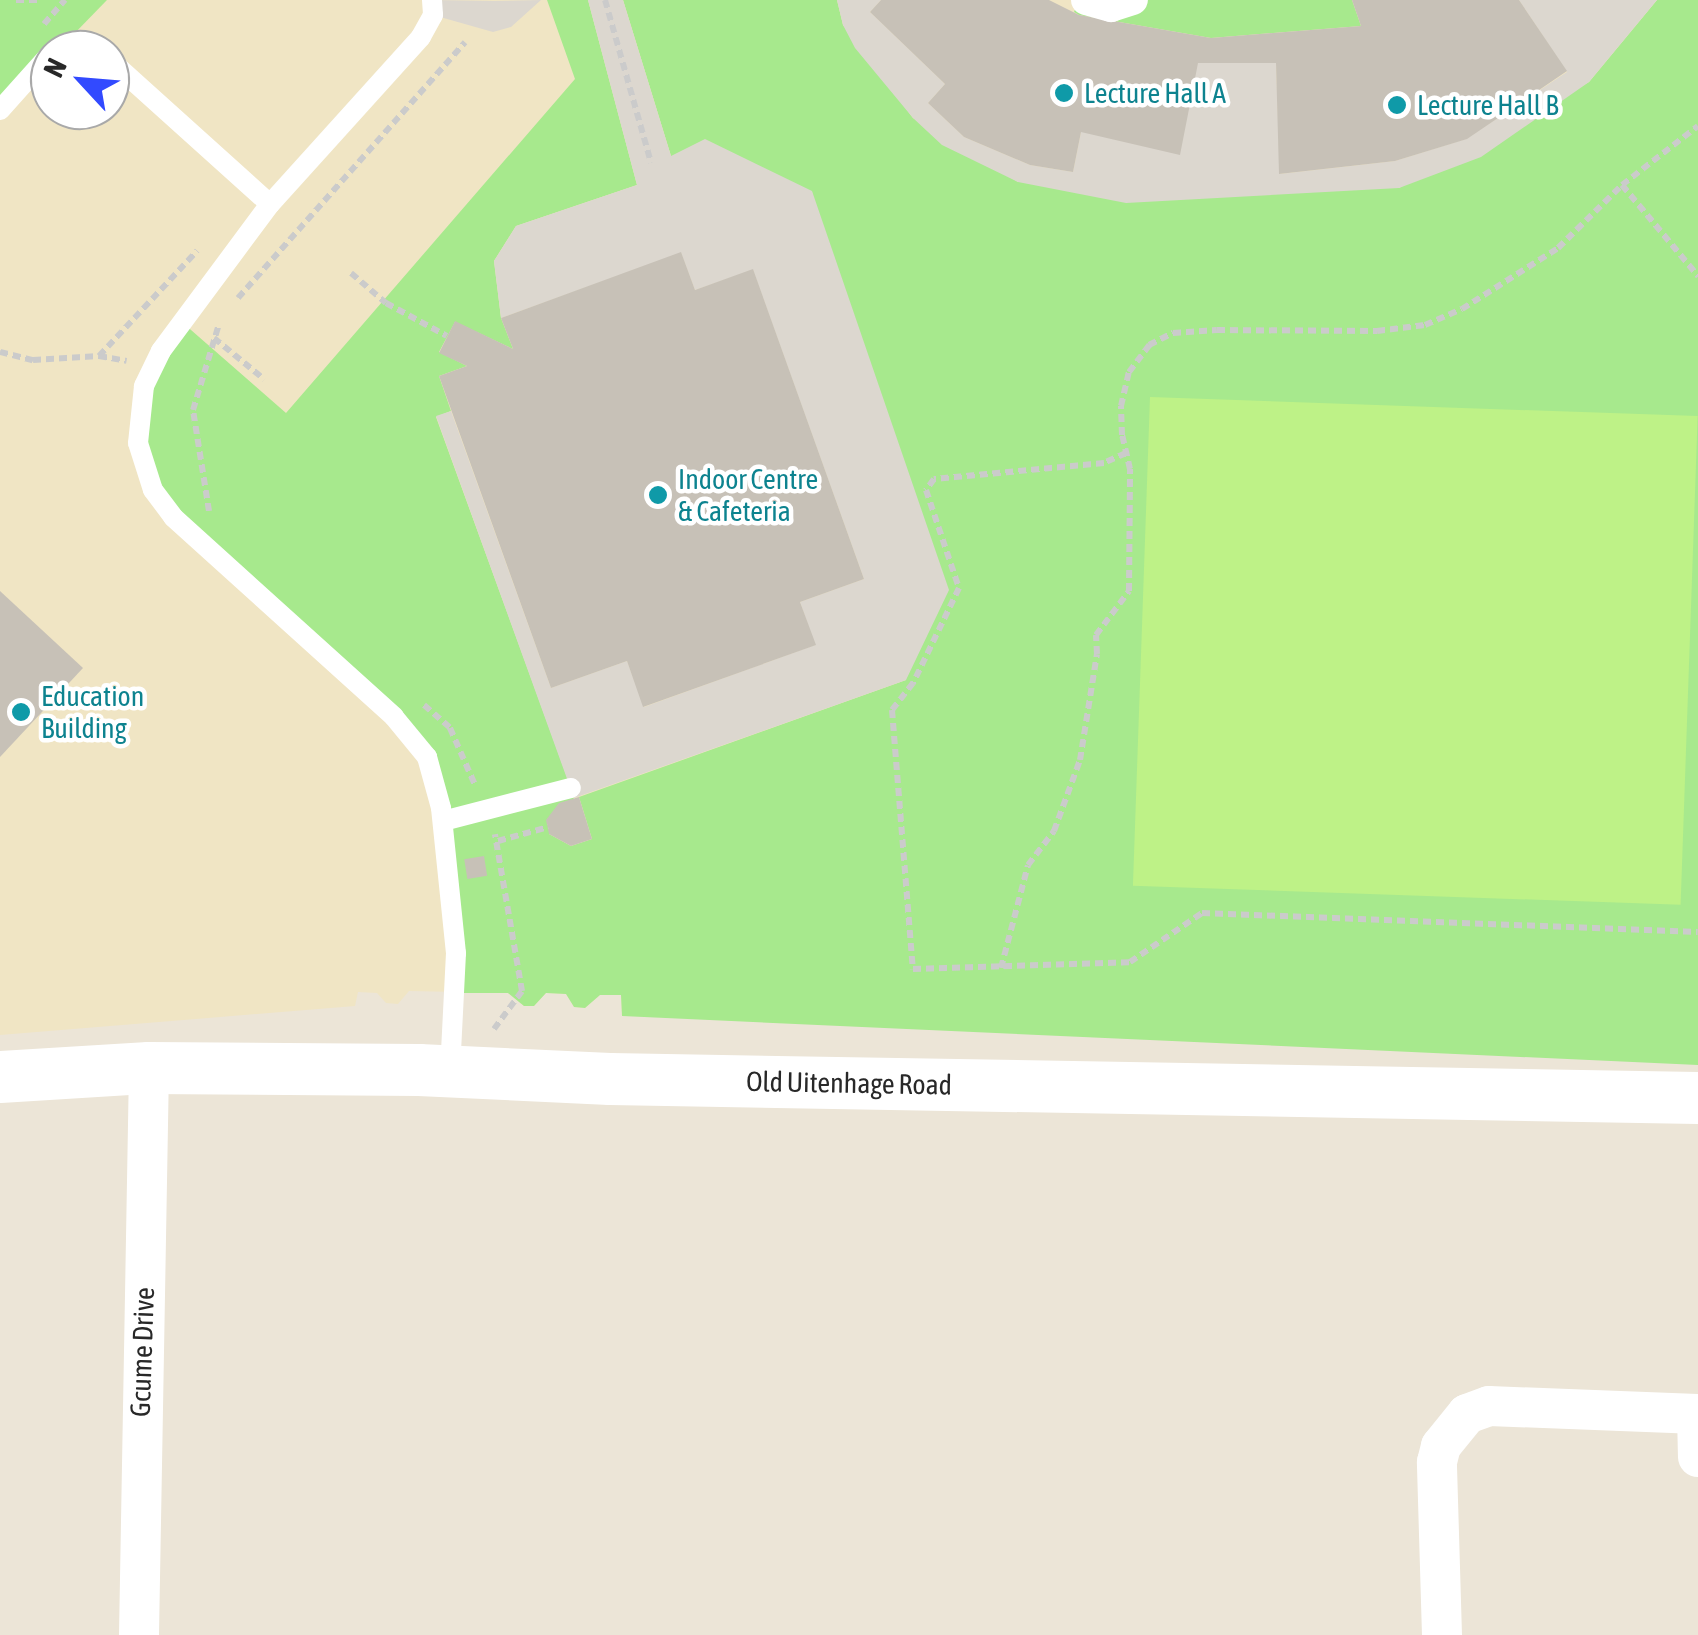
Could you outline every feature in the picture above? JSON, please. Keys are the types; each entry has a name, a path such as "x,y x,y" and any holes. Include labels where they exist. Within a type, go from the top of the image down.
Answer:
{"street":[{"path":"1086,0 1111,7 1133,0"},
{"name":"Old Uitenhage Road","path":"0,1076 149,1068 464,1072 630,1080 1698,1098"},
{"name":"Gcume Drive","path":"139,1635 149,1068"},
{"path":"1442,1635 1437,1462 1441,1446 1466,1414 1489,1406 1698,1414 1698,1457"}],"lane":[{"path":"432,0 433,15 422,37 270,204 152,365 138,418 138,443 153,490 190,534 413,736 435,779 443,821 464,1072"},
{"path":"0,110 30,76"},
{"path":"130,78 270,204"},
{"path":"443,821 488,813 571,788"}],"path":[{"path":"16,0 37,0"},
{"path":"605,0 651,163"},
{"path":"232,306 464,42"},
{"path":"1001,968 1028,865 1060,817 1080,760 1096,634 1130,591 1130,469 1122,435 1122,406 1130,372 1149,345 1174,334 1217,330 1338,332 1425,324 1510,282 1558,248 1622,186 1698,126"},
{"path":"1622,186 1698,276"},
{"path":"351,273 386,303 447,336"},
{"path":"212,525 192,410 220,320"},
{"path":"214,338 264,380"},
{"path":"0,352 33,360 98,356 152,365"},
{"path":"1126,453 1104,463 934,480 926,490 959,588 914,683 892,710 913,969 1130,962 1202,913 1698,932"},
{"path":"420,702 450,728 498,841 522,991 464,1072"},
{"path":"498,841 548,827"}],"shaded area":[{"path":"0,0 1698,0 622,1016 621,995 600,995 585,1008 574,1007 566,994 546,993 534,1006 524,1006 508,993 409,991 398,1004 386,1003 377,993 358,992 355,1006 0,1035"},
{"path":"432,0 541,0 511,27 493,32 433,15"},
{"path":"588,0 623,0 671,156 705,139 812,191 949,590 906,680 574,798 436,416 451,411 551,688 627,661 644,707 815,645 800,602 864,579 753,270 695,290 681,253 501,318 494,261 516,226 637,185"},
{"path":"837,0 881,0 870,12 945,84 928,103 964,137 1030,165 1073,172 1081,132 1198,63 1276,63 1280,174 1395,161 1466,139 1567,72 1519,0 1657,0 1589,82 1481,157 1399,188 1126,203 1018,182 942,145 913,118 855,48 843,25"}],"green space":[{"path":"0,0 107,0 78,30 30,30 30,79 0,110"},
{"path":"547,0 588,0 637,185 516,226 494,261 501,318 513,349 455,322 439,352 467,366 439,376 451,411 436,417 571,788 574,798 549,834 571,846 592,839 579,797 906,680 812,192 671,156 623,0 837,0 843,25 913,118 1018,182 1399,188 1589,82 1657,0 1698,0 1698,1065 622,1016 621,995 600,995 585,1008 574,1007 566,994 546,993 534,1006 524,1006 508,993 455,993 427,757 153,490 138,418 183,323 286,413 575,79"},
{"path":"1079,0 1352,0 1361,26 1211,38 1079,15 1074,12"},
{"path":"1150,397 1698,416 1681,905 1133,886"}],"building":[{"path":"881,0 1049,0 1079,15 1211,38 1361,26 1352,0 1519,0 1567,71 1467,139 1395,161 1279,174 1276,63 1198,63 1180,155 1081,132 1073,172 1030,165 964,137 928,103 945,84 870,12"},
{"name":"Indoor Centre & Cafeteria","path":"681,252 695,290 753,269 864,579 800,602 816,645 643,707 627,661 551,688 439,376 467,366 439,353 455,321 513,349 501,318"},
{"name":"Education Building","path":"0,591 83,668 0,757"},
{"path":"579,797 592,839 571,846 549,834 546,820 559,803"},
{"path":"484,856 487,876 467,879 464,859"}],"place":[{"name":"Lecture Hall A","path":"1064,93"},
{"name":"Lecture Hall B","path":"1397,105"},
{"name":"Indoor Centre & Cafeteria","path":"658,495"},
{"name":"Education Building","path":"21,712"}]}
